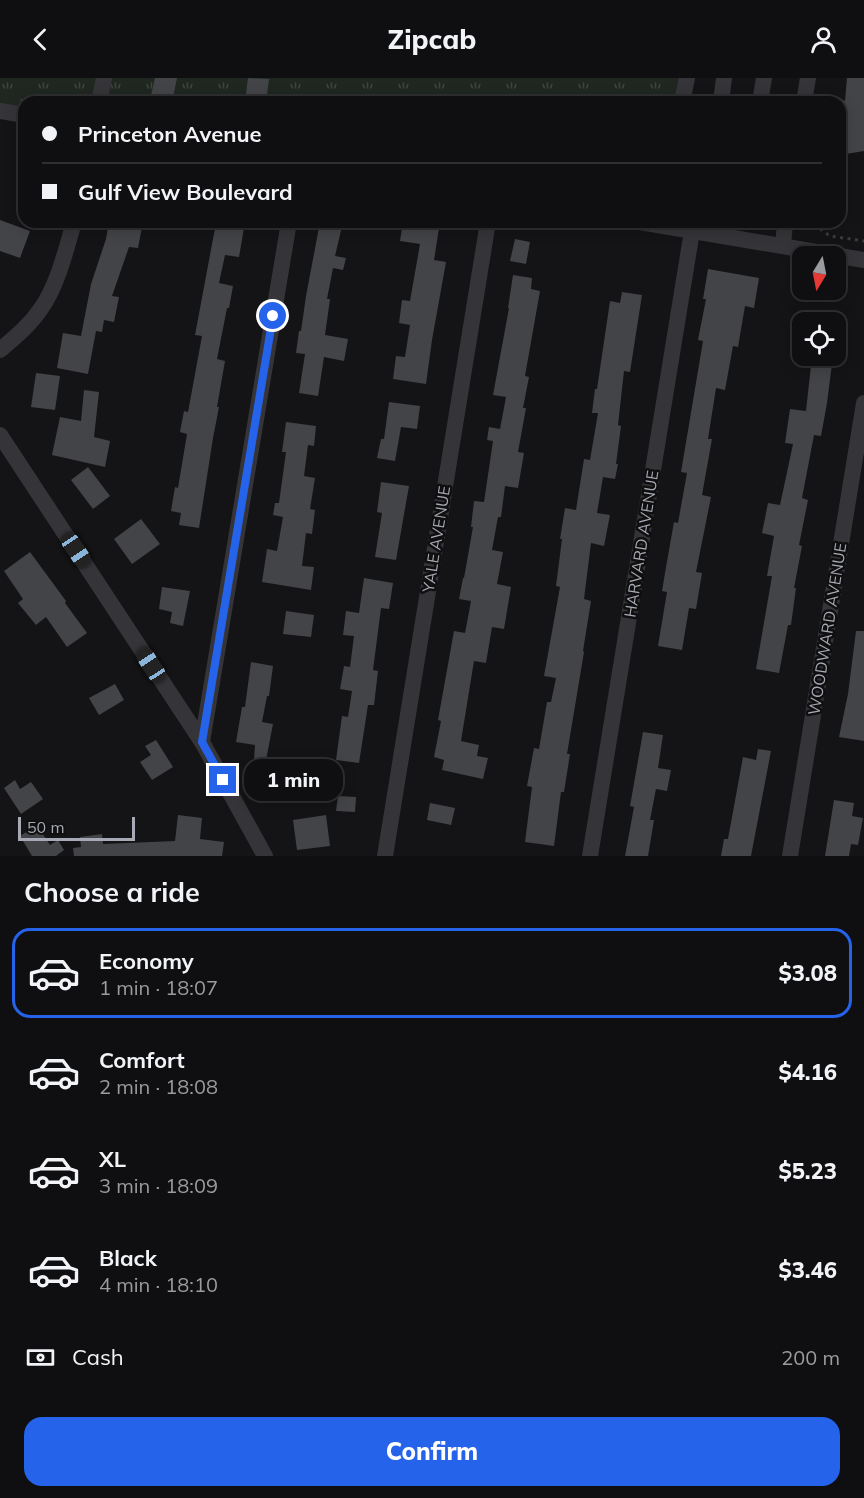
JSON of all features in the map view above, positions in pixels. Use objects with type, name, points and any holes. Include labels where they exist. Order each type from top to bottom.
[{"type":"street","points":[[100,96],[104,78]]},
{"type":"street","points":[[683,96],[687,78]]},
{"type":"street","points":[[722,96],[724,78]]},
{"type":"street","points":[[761,96],[764,78]]},
{"type":"street","points":[[805,96],[808,78]]},
{"type":"street","points":[[0,111],[18,114]]},
{"type":"street","points":[[0,350],[17,336],[41,309],[58,275],[72,228]]},
{"type":"street","points":[[202,742],[288,228]]},
{"type":"street","name":"YALE AVENUE","points":[[385,856],[487,228]]},
{"type":"street","points":[[678,228],[864,260]]},
{"type":"street","points":[[783,246],[784,228]]},
{"type":"street","name":"HARVARD AVENUE","points":[[590,856],[692,231]]},
{"type":"street","name":"WOODWARD AVENUE","points":[[790,856],[864,403]]},
{"type":"street","points":[[0,435],[202,742],[265,856]]},
{"type":"path","points":[[819,228],[830,236],[864,241]]},
{"type":"green space","points":[[0,78],[687,78],[683,96],[18,96],[18,109],[0,105]]},
{"type":"building","points":[[155,78],[177,78],[173,96],[151,96]]},
{"type":"building","points":[[248,78],[269,79],[267,96],[246,96]]},
{"type":"building","points":[[847,78],[864,78],[864,151],[846,154]]},
{"type":"building","points":[[0,220],[30,231],[20,258],[0,251]]},
{"type":"building","points":[[108,228],[142,228],[138,248],[129,247],[112,296],[119,297],[114,322],[104,320],[102,332],[96,331],[88,374],[57,368],[63,333],[81,336],[91,284]]},
{"type":"building","points":[[215,228],[244,228],[239,257],[225,255],[219,283],[233,286],[217,359],[225,361],[199,528],[179,525],[181,513],[171,511],[175,487],[178,488],[187,434],[180,432],[184,411],[188,412],[202,336],[195,335]]},
{"type":"building","points":[[319,228],[342,228],[335,256],[346,258],[343,270],[333,268],[327,299],[330,299],[325,335],[348,339],[344,361],[324,357],[318,396],[299,393],[305,354],[296,353]]},
{"type":"building","points":[[402,228],[439,228],[434,260],[446,262],[426,384],[393,379],[396,356],[405,357],[410,325],[399,323],[402,300],[410,301],[420,244],[400,241]]},
{"type":"building","points":[[515,239],[530,242],[526,264],[510,261]]},
{"type":"building","points":[[708,269],[759,278],[754,308],[745,306],[738,347],[733,346],[725,390],[716,388],[708,439],[712,439],[702,495],[711,497],[696,572],[702,573],[696,609],[689,608],[682,650],[658,646],[667,592],[662,591],[666,567],[674,522],[678,523],[687,473],[681,472],[703,341],[698,340],[706,299],[703,299]]},
{"type":"building","points":[[513,275],[532,278],[531,289],[540,291],[525,376],[529,377],[518,452],[524,453],[518,488],[505,486],[501,517],[498,517],[492,550],[503,552],[497,584],[511,587],[504,629],[492,627],[486,663],[474,661],[461,741],[479,745],[477,756],[488,758],[483,779],[442,770],[444,760],[434,757],[441,721],[438,720],[454,631],[465,633],[471,601],[459,599],[473,527],[471,527],[474,501],[484,502],[493,441],[487,440],[489,427],[500,429],[506,397],[493,395]]},
{"type":"building","points":[[622,292],[642,295],[630,372],[624,371],[615,479],[603,477],[597,513],[610,515],[604,546],[591,543],[584,599],[591,601],[567,754],[570,754],[564,792],[561,792],[554,846],[525,842],[532,787],[527,786],[534,748],[539,749],[547,702],[551,702],[556,678],[544,676],[560,587],[556,586],[565,508],[576,510],[584,459],[590,460],[598,413],[592,413],[595,389],[597,389],[610,301],[620,303]]},
{"type":"building","points":[[811,366],[832,366],[821,436],[814,435],[802,498],[808,500],[799,545],[802,546],[794,588],[796,588],[791,625],[788,625],[779,673],[756,669],[772,576],[767,576],[774,536],[762,533],[768,503],[780,505],[793,444],[785,443],[790,409],[806,411]]},
{"type":"building","points":[[36,373],[60,376],[55,410],[31,407]]},
{"type":"building","points":[[84,390],[99,392],[94,437],[110,441],[105,467],[52,455],[60,417],[81,421]]},
{"type":"building","points":[[389,402],[420,406],[417,429],[401,427],[395,461],[377,458],[381,439],[384,439]]},
{"type":"building","points":[[286,422],[316,426],[314,446],[308,445],[304,476],[315,478],[310,509],[315,510],[312,534],[306,533],[302,566],[314,567],[311,590],[262,582],[267,549],[277,551],[283,517],[273,515],[275,503],[279,503],[286,452],[282,452]]},
{"type":"building","points":[[88,467],[110,496],[93,509],[71,480]]},
{"type":"building","points":[[381,482],[409,486],[396,560],[375,557],[382,513],[377,512]]},
{"type":"building","points":[[141,519],[160,544],[132,564],[114,539]]},
{"type":"building","points":[[30,552],[87,633],[67,647],[46,617],[36,625],[18,603],[23,599],[4,571]]},
{"type":"building","points":[[364,578],[393,583],[389,609],[381,608],[373,670],[378,671],[374,705],[368,705],[359,763],[336,760],[342,716],[348,717],[352,691],[340,689],[344,666],[350,667],[354,636],[343,635],[346,611],[359,613]]},
{"type":"building","points":[[162,587],[190,591],[183,626],[170,623],[172,612],[159,609]]},
{"type":"building","points":[[286,611],[314,615],[311,637],[283,634]]},
{"type":"building","points":[[856,631],[864,631],[864,741],[839,737],[848,694]]},
{"type":"building","points":[[251,662],[273,666],[269,696],[267,696],[262,722],[273,724],[260,791],[252,790],[255,745],[236,742],[242,707],[245,707]]},
{"type":"building","points":[[115,684],[124,700],[99,715],[89,698]]},
{"type":"building","points":[[643,732],[663,735],[658,768],[671,770],[667,791],[656,789],[650,820],[654,820],[648,856],[625,856],[634,807],[630,806]]},
{"type":"building","points":[[156,740],[173,767],[152,780],[140,762],[151,755],[145,746]]},
{"type":"building","points":[[758,749],[771,751],[751,856],[721,856],[724,839],[728,839],[743,757],[756,760]]},
{"type":"building","points":[[278,759],[301,762],[300,783],[276,781]]},
{"type":"building","points":[[15,780],[20,789],[31,782],[43,799],[21,814],[4,788]]},
{"type":"building","points":[[338,796],[356,797],[355,812],[336,811]]},
{"type":"building","points":[[834,800],[854,803],[852,816],[863,818],[858,845],[851,844],[849,856],[825,856]]},
{"type":"building","points":[[430,803],[455,808],[451,825],[427,820]]},
{"type":"building","points":[[178,815],[202,818],[200,839],[224,842],[222,856],[74,856],[73,848],[81,847],[80,837],[102,834],[103,844],[175,841]]},
{"type":"building","points":[[326,815],[330,846],[297,850],[293,820]]},
{"type":"building","points":[[37,825],[50,845],[58,840],[64,850],[56,856],[32,856],[20,836]]},
{"type":"route","points":[[223,780],[202,742],[273,316]]}]
